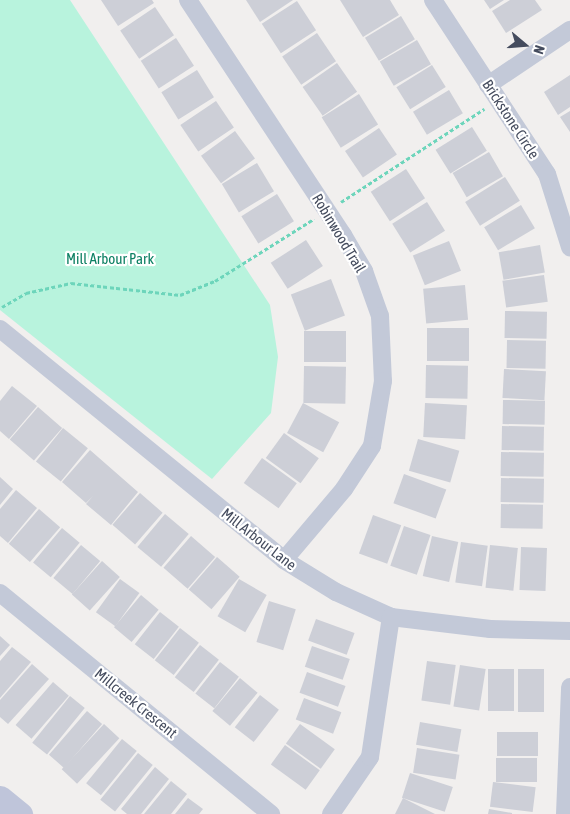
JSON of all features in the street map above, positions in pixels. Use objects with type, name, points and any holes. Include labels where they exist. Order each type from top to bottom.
[{"type":"street","name":"Robinwood Trail","points":[[188,0],[327,211],[364,271],[380,316],[383,381],[372,446],[344,489],[284,560]]},
{"type":"street","name":"Brickstone Circle","points":[[433,0],[547,174],[570,247]]},
{"type":"street","points":[[488,85],[570,30]]},
{"type":"street","name":"Mill Arbour Lane","points":[[3,338],[284,560],[336,592],[391,617],[490,629],[570,631]]},
{"type":"street","name":"Millcreek Crescent","points":[[0,593],[271,814]]},
{"type":"street","points":[[331,814],[370,757],[391,617]]},
{"type":"street","points":[[566,814],[570,687]]},
{"type":"path","points":[[2,307],[26,293],[71,283],[180,295],[215,281],[498,100]]},
{"type":"green space","name":"Mill Arbour Park","points":[[0,0],[70,0],[270,305],[278,357],[271,413],[212,479],[0,310]]},
{"type":"building","points":[[101,0],[152,0],[154,3],[118,26]]},
{"type":"building","points":[[246,0],[293,0],[260,22]]},
{"type":"building","points":[[340,0],[390,0],[399,15],[363,37]]},
{"type":"building","points":[[484,0],[504,0],[490,9]]},
{"type":"building","points":[[510,0],[535,0],[542,10],[506,33],[492,11]]},
{"type":"building","points":[[297,1],[316,30],[281,53],[262,24]]},
{"type":"building","points":[[155,7],[174,35],[139,59],[120,30]]},
{"type":"building","points":[[401,16],[415,39],[379,61],[365,38]]},
{"type":"building","points":[[317,33],[336,61],[301,85],[282,56]]},
{"type":"building","points":[[176,38],[194,66],[159,89],[141,61]]},
{"type":"building","points":[[417,40],[431,64],[394,86],[380,62]]},
{"type":"building","points":[[337,63],[357,92],[323,116],[303,87]]},
{"type":"building","points":[[432,65],[446,87],[410,109],[396,87]]},
{"type":"building","points":[[197,70],[214,97],[178,119],[161,92]]},
{"type":"building","points":[[570,75],[570,107],[558,115],[544,92]]},
{"type":"building","points":[[449,90],[463,113],[427,135],[413,112]]},
{"type":"building","points":[[359,94],[378,125],[341,148],[322,117]]},
{"type":"building","points":[[216,101],[234,128],[198,152],[180,125]]},
{"type":"building","points":[[570,111],[570,132],[560,117]]},
{"type":"building","points":[[472,127],[487,151],[450,174],[436,150]]},
{"type":"building","points":[[379,128],[397,155],[363,177],[345,151]]},
{"type":"building","points":[[235,131],[255,159],[221,183],[201,156]]},
{"type":"building","points":[[489,152],[503,176],[467,197],[453,173]]},
{"type":"building","points":[[257,163],[274,191],[239,212],[222,184]]},
{"type":"building","points":[[406,169],[425,198],[390,221],[371,192]]},
{"type":"building","points":[[505,177],[520,201],[480,226],[465,202]]},
{"type":"building","points":[[277,194],[294,221],[258,243],[241,216]]},
{"type":"building","points":[[427,202],[445,231],[410,253],[392,224]]},
{"type":"building","points":[[521,205],[535,228],[498,250],[484,227]]},
{"type":"building","points":[[306,240],[323,266],[288,289],[271,263]]},
{"type":"building","points":[[449,241],[461,271],[425,285],[413,256]]},
{"type":"building","points":[[540,245],[545,273],[504,280],[499,252]]},
{"type":"building","points":[[544,275],[548,302],[506,308],[502,281]]},
{"type":"building","points":[[331,279],[345,315],[305,331],[291,294]]},
{"type":"building","points":[[465,285],[468,320],[426,324],[423,289]]},
{"type":"building","points":[[505,311],[547,312],[547,339],[505,338]]},
{"type":"building","points":[[427,328],[469,328],[469,361],[427,361]]},
{"type":"building","points":[[304,331],[346,331],[346,362],[304,362]]},
{"type":"building","points":[[507,340],[546,341],[546,369],[507,368]]},
{"type":"building","points":[[426,365],[468,366],[467,399],[425,398]]},
{"type":"building","points":[[304,366],[346,367],[345,404],[303,403]]},
{"type":"building","points":[[504,369],[546,371],[544,400],[502,398]]},
{"type":"building","points":[[12,386],[37,406],[9,439],[0,431],[0,401]]},
{"type":"building","points":[[503,400],[545,401],[545,425],[503,424]]},
{"type":"building","points":[[303,403],[339,422],[323,452],[287,433]]},
{"type":"building","points":[[425,403],[467,405],[465,439],[423,437]]},
{"type":"building","points":[[38,407],[62,428],[34,460],[10,439]]},
{"type":"building","points":[[502,426],[544,427],[544,451],[502,450]]},
{"type":"building","points":[[63,428],[88,448],[61,482],[36,461]]},
{"type":"building","points":[[284,433],[319,458],[301,483],[266,458]]},
{"type":"building","points":[[418,439],[459,451],[450,483],[409,471]]},
{"type":"building","points":[[90,450],[138,492],[111,525],[86,504],[93,496],[86,503],[62,482]]},
{"type":"building","points":[[501,452],[544,453],[544,477],[501,476]]},
{"type":"building","points":[[262,458],[297,483],[279,508],[244,483]]},
{"type":"building","points":[[404,474],[446,489],[436,519],[393,503]]},
{"type":"building","points":[[0,477],[13,489],[0,505]]},
{"type":"building","points":[[501,478],[544,479],[544,503],[501,502]]},
{"type":"building","points":[[16,490],[37,508],[8,543],[0,536],[0,509]]},
{"type":"building","points":[[140,493],[163,513],[135,544],[112,525]]},
{"type":"building","points":[[501,504],[543,505],[543,529],[501,528]]},
{"type":"building","points":[[39,509],[60,527],[30,562],[9,544]]},
{"type":"building","points":[[165,514],[189,534],[161,567],[137,547]]},
{"type":"building","points":[[373,515],[401,525],[387,564],[359,554]]},
{"type":"building","points":[[404,526],[430,535],[417,575],[390,566]]},
{"type":"building","points":[[62,528],[80,543],[51,577],[33,562]]},
{"type":"building","points":[[191,536],[215,557],[188,589],[163,568]]},
{"type":"building","points":[[432,536],[458,542],[449,582],[423,576]]},
{"type":"building","points":[[461,542],[488,546],[482,586],[455,583]]},
{"type":"building","points":[[81,545],[100,561],[73,594],[53,578]]},
{"type":"building","points":[[490,545],[518,548],[513,591],[486,588]]},
{"type":"building","points":[[521,547],[547,548],[545,591],[519,590]]},
{"type":"building","points":[[217,557],[240,577],[211,609],[189,589]]},
{"type":"building","points":[[102,561],[120,577],[90,611],[72,594]]},
{"type":"building","points":[[120,579],[139,593],[115,626],[96,612]]},
{"type":"building","points":[[239,579],[267,595],[245,632],[218,616]]},
{"type":"building","points":[[141,595],[159,610],[132,642],[114,627]]},
{"type":"building","points":[[269,601],[296,609],[283,650],[256,642]]},
{"type":"building","points":[[160,612],[179,627],[154,659],[135,644]]},
{"type":"building","points":[[316,619],[355,633],[347,655],[308,641]]},
{"type":"building","points":[[180,628],[199,643],[174,675],[155,660]]},
{"type":"building","points":[[0,636],[10,645],[0,656]]},
{"type":"building","points":[[200,645],[219,660],[194,692],[175,677]]},
{"type":"building","points":[[312,646],[350,659],[343,680],[305,667]]},
{"type":"building","points":[[12,647],[31,662],[0,698],[0,661]]},
{"type":"building","points":[[427,661],[456,665],[450,705],[421,701]]},
{"type":"building","points":[[220,662],[239,677],[214,708],[195,694]]},
{"type":"building","points":[[32,664],[49,679],[8,724],[0,717],[0,700]]},
{"type":"building","points":[[460,665],[486,669],[479,711],[453,706]]},
{"type":"building","points":[[488,669],[514,669],[514,711],[488,711]]},
{"type":"building","points":[[518,669],[544,669],[544,712],[518,712]]},
{"type":"building","points":[[307,672],[346,686],[338,707],[299,693]]},
{"type":"building","points":[[240,678],[258,693],[230,726],[212,711]]},
{"type":"building","points":[[53,682],[69,696],[31,739],[16,725]]},
{"type":"building","points":[[260,695],[279,710],[254,742],[235,727]]},
{"type":"building","points":[[70,696],[85,708],[47,755],[32,743]]},
{"type":"building","points":[[304,698],[341,712],[333,734],[296,719]]},
{"type":"building","points":[[87,711],[102,724],[64,768],[49,755]]},
{"type":"building","points":[[420,722],[461,729],[457,752],[416,745]]},
{"type":"building","points":[[104,724],[119,738],[77,784],[62,769]]},
{"type":"building","points":[[300,724],[335,749],[321,769],[286,743]]},
{"type":"building","points":[[497,732],[538,732],[538,756],[497,756]]},
{"type":"building","points":[[122,739],[137,751],[101,795],[86,783]]},
{"type":"building","points":[[285,745],[320,770],[306,790],[271,764]]},
{"type":"building","points":[[417,748],[459,755],[456,779],[413,773]]},
{"type":"building","points":[[138,753],[153,765],[115,812],[100,800]]},
{"type":"building","points":[[496,758],[537,758],[537,782],[496,782]]},
{"type":"building","points":[[155,767],[169,779],[141,814],[127,814],[121,809]]},
{"type":"building","points":[[410,773],[453,787],[445,812],[402,798]]},
{"type":"building","points":[[171,781],[187,794],[171,814],[144,814]]},
{"type":"building","points":[[493,782],[536,787],[533,812],[490,807]]},
{"type":"building","points":[[188,798],[203,809],[199,814],[175,814]]},
{"type":"building","points":[[403,798],[435,814],[395,814]]},
{"type":"building","points":[[489,809],[512,813],[512,814],[488,814]]}]
